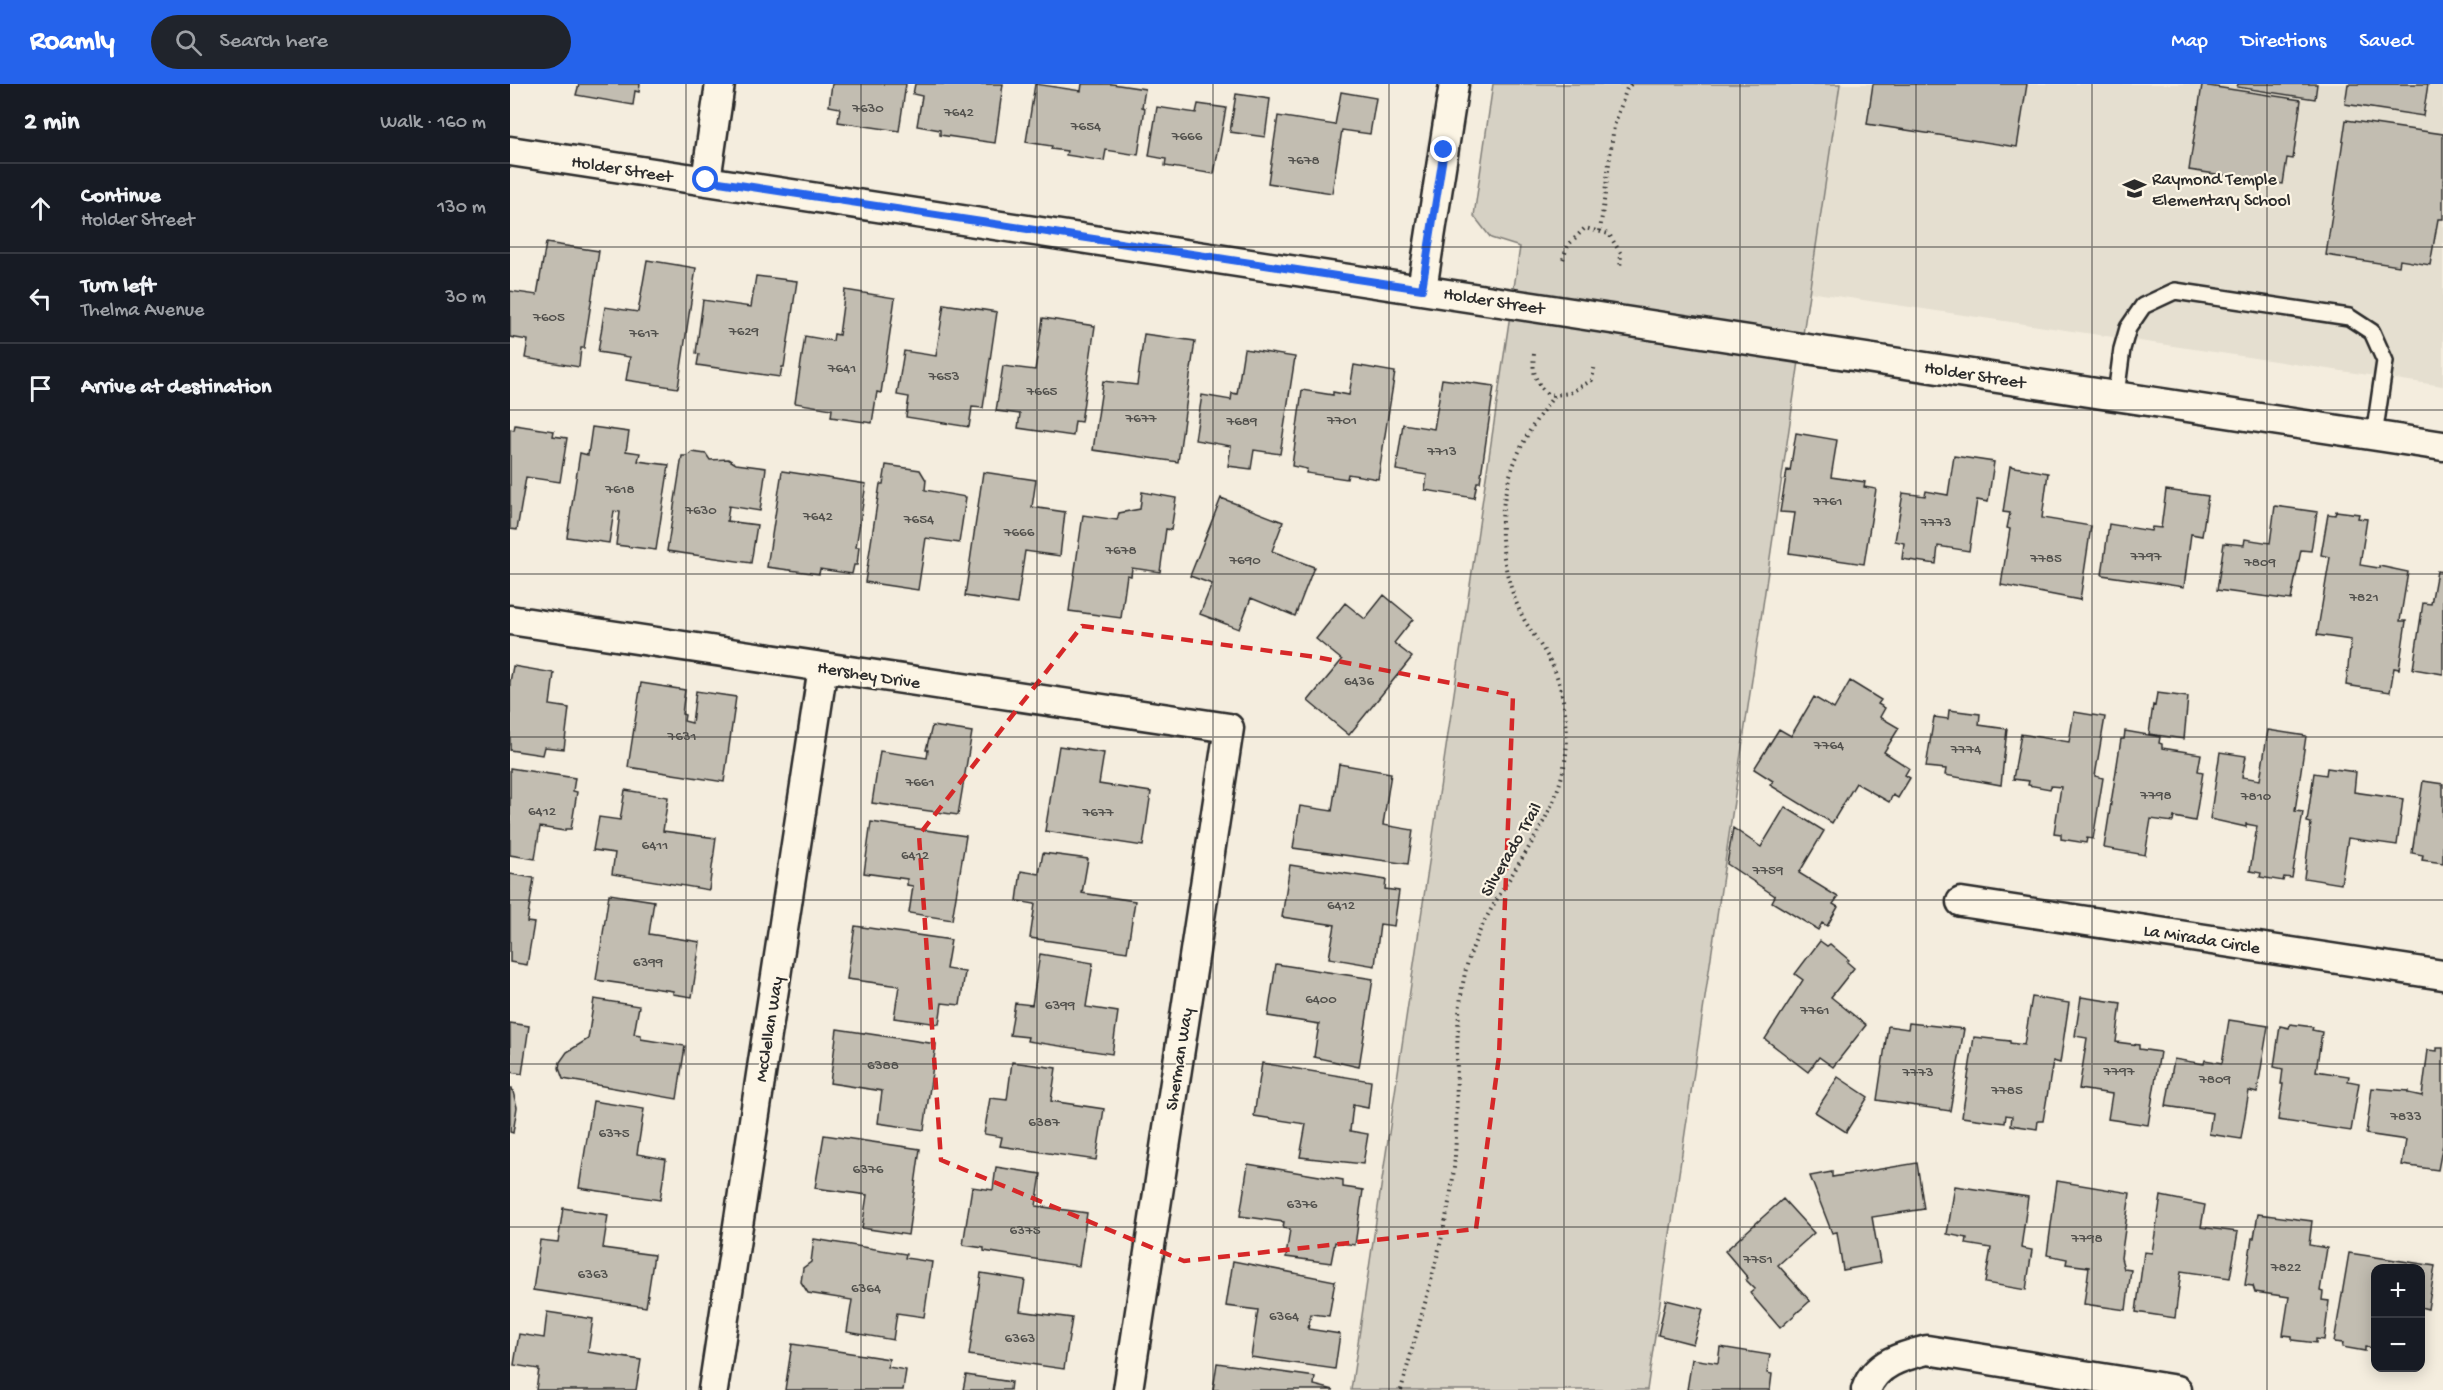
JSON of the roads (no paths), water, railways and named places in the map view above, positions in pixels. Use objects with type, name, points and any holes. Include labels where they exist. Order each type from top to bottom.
[{"type":"street","points":[[706,180],[720,84]]},
{"type":"street","points":[[1422,289],[1454,84]]},
{"type":"street","name":"Holder Street","points":[[510,151],[2443,446]]},
{"type":"street","name":"Hershey Drive","points":[[510,620],[1229,728]]},
{"type":"street","name":"McClellan Way","points":[[713,1390],[823,667]]},
{"type":"street","name":"Sherman Way","points":[[1128,1390],[1229,728]]},
{"type":"street","name":"La Mirada Circle","points":[[1961,902],[2443,975]]},
{"type":"street","points":[[1866,1390],[1868,1382],[1883,1366],[1904,1355],[1927,1350],[2177,1390]]},
{"type":"lane","points":[[2116,395],[2122,349],[2128,328],[2143,306],[2175,291],[2349,317],[2372,332],[2385,361],[2374,435]]},
{"type":"place","name":"Raymond Temple Elementary School","points":[[2134,188]]}]
